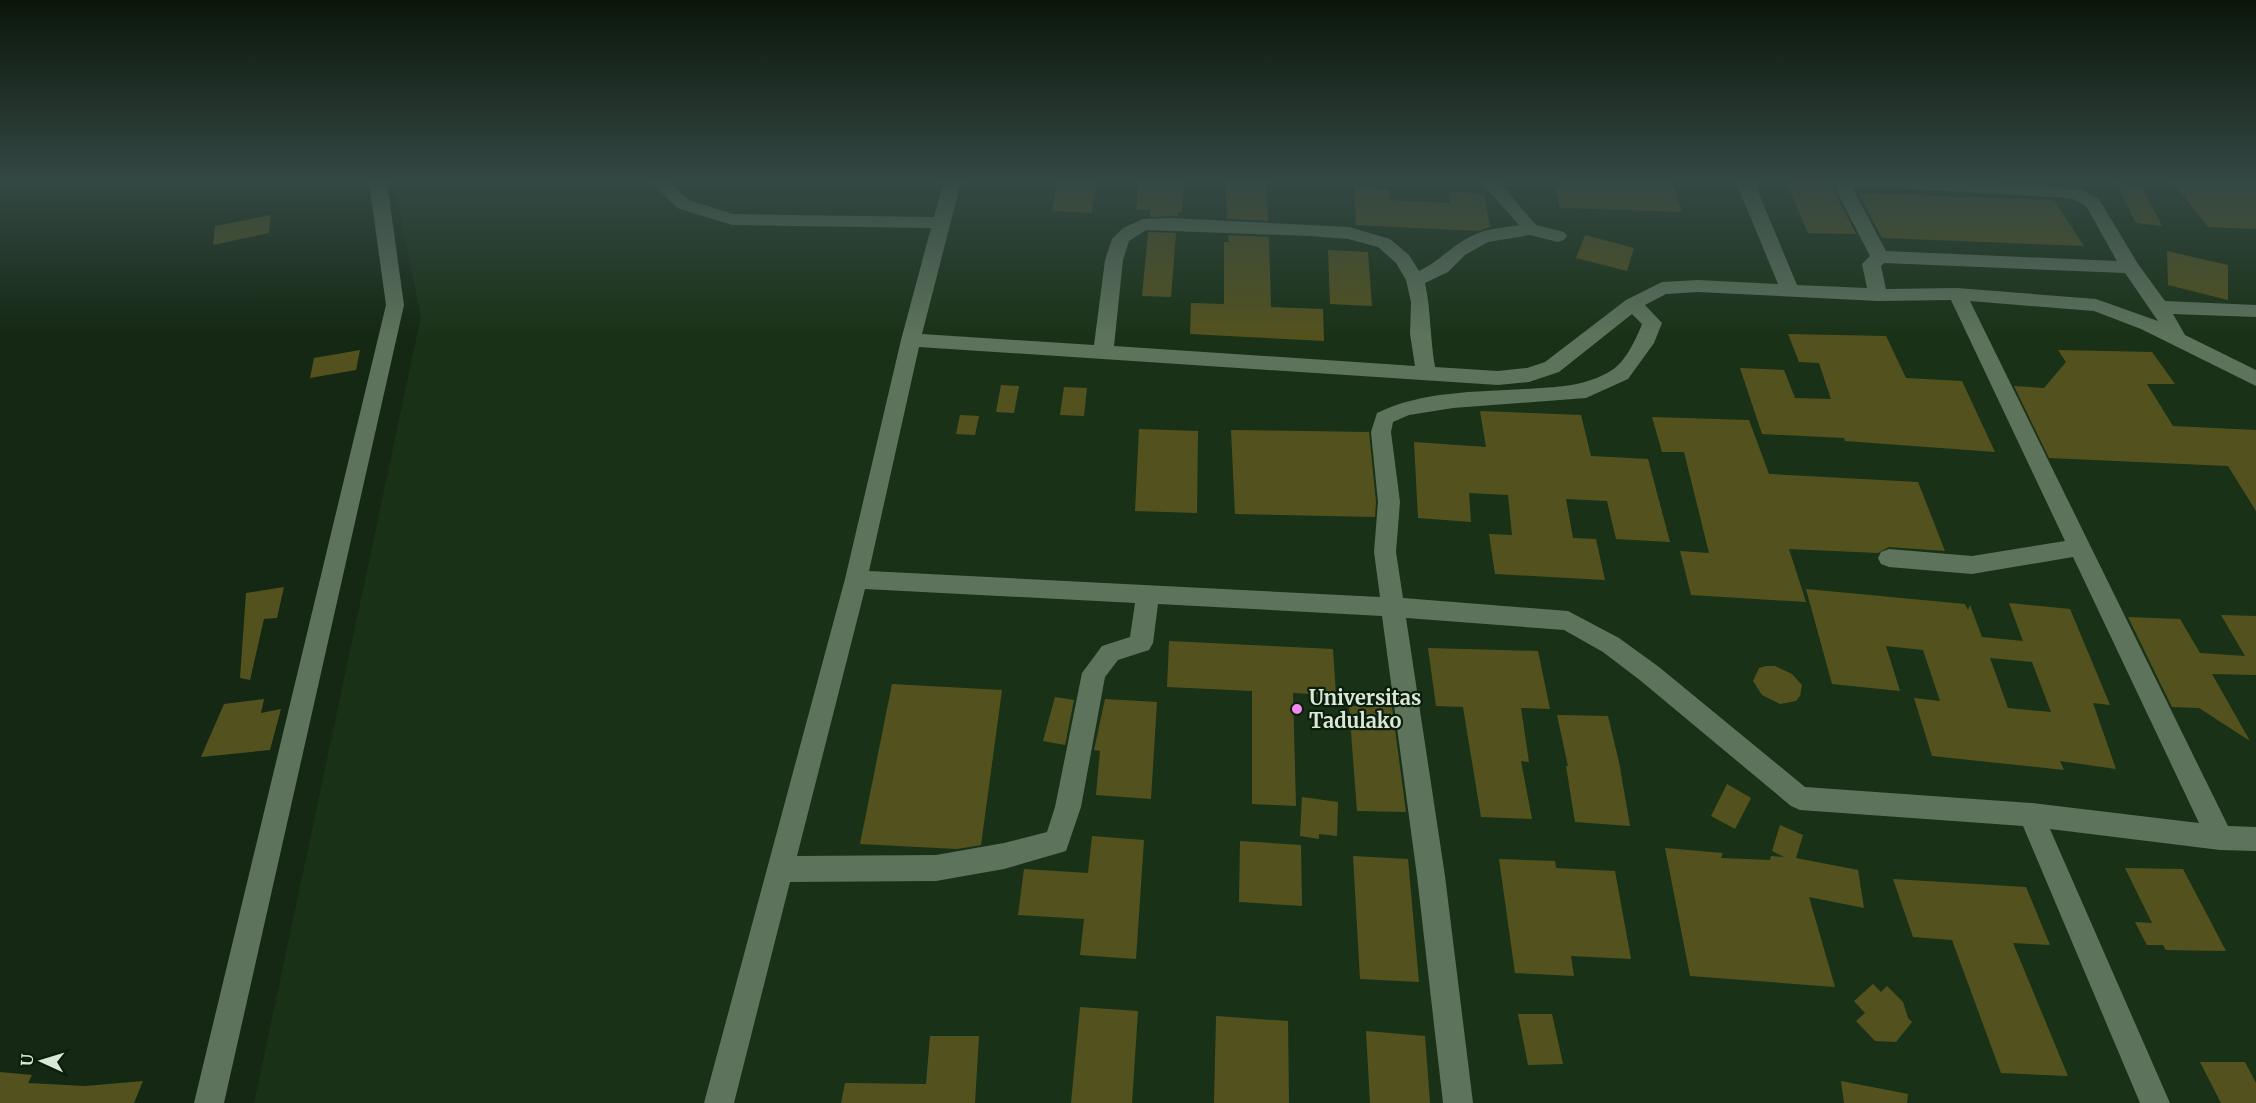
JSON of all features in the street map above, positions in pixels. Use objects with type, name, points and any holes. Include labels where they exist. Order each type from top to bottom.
[{"type":"lane","points":[[209,1103],[395,305],[385,233]]},
{"type":"lane","points":[[719,1103],[856,579],[911,340],[938,233]]},
{"type":"lane","points":[[1102,353],[1114,260],[1121,239],[1130,233]]},
{"type":"lane","points":[[1351,233],[1384,243],[1403,260],[1415,279],[1420,302],[1420,334],[1426,373]]},
{"type":"lane","points":[[1415,279],[1441,268],[1459,250],[1483,237],[1504,233]]},
{"type":"lane","points":[[1548,233],[1558,236]]},
{"type":"lane","points":[[1767,233],[1791,291]]},
{"type":"lane","points":[[1868,233],[1880,256]]},
{"type":"lane","points":[[2111,233],[2177,337]]},
{"type":"lane","points":[[1878,296],[1871,264],[1880,256],[2130,267]]},
{"type":"lane","points":[[911,340],[1498,378],[1529,375],[1552,367],[1633,304],[1662,288],[1698,285],[1878,296],[1957,294],[2096,305],[2177,337],[2256,379]]},
{"type":"lane","points":[[1957,294],[2220,838]]},
{"type":"lane","points":[[1458,1103],[1431,876],[1385,552],[1389,502],[1381,432],[1384,418],[1405,408],[1453,400],[1579,393],[1622,374],[1644,343],[1652,323],[1633,304]]},
{"type":"lane","points":[[2159,307],[2256,311]]},
{"type":"lane","points":[[1889,558],[1972,566],[2079,547]]},
{"type":"lane","points":[[856,579],[1393,607],[1568,621],[1611,645],[1650,674],[1800,798],[2031,815],[2220,838],[2256,839]]},
{"type":"lane","points":[[780,869],[936,868],[1005,856],[1057,842],[1068,807],[1094,673],[1110,653],[1141,643],[1148,594]]},
{"type":"lane","points":[[2031,815],[2155,1103]]},
{"type":"shaded area","name":"Universitas Tadulako","points":[[404,233],[2256,233],[2256,1103],[254,1103],[421,316]]},
{"type":"building","points":[[214,233],[267,233],[213,245]]},
{"type":"building","points":[[1148,233],[1176,233],[1171,297],[1142,296]]},
{"type":"building","points":[[1880,233],[2076,233],[2084,246],[1882,238]]},
{"type":"building","points":[[1228,235],[1269,237],[1271,307],[1323,309],[1324,341],[1190,334],[1191,303],[1224,304],[1224,242],[1229,242]]},
{"type":"building","points":[[1585,235],[1634,248],[1627,271],[1576,258]]},
{"type":"building","points":[[1328,250],[1368,252],[1372,306],[1330,304]]},
{"type":"building","points":[[2167,251],[2228,265],[2228,300],[2168,285]]},
{"type":"building","points":[[1788,334],[1886,336],[1906,378],[1962,381],[1995,452],[1845,441],[1844,438],[1762,434],[1740,368],[1784,370],[1795,398],[1831,399],[1819,363],[1799,362]]},
{"type":"building","points":[[360,350],[356,370],[310,378],[314,358]]},
{"type":"building","points":[[2058,350],[2152,352],[2175,384],[2147,384],[2173,426],[2256,430],[2256,511],[2228,466],[2049,458],[2014,386],[2044,388],[2066,362]]},
{"type":"building","points":[[1001,385],[1019,386],[1014,413],[996,412]]},
{"type":"building","points":[[1064,387],[1087,388],[1084,416],[1060,415]]},
{"type":"building","points":[[1480,411],[1581,415],[1591,456],[1648,459],[1670,542],[1616,539],[1607,501],[1566,499],[1573,538],[1596,539],[1605,580],[1495,574],[1489,534],[1512,535],[1508,495],[1469,493],[1471,522],[1418,518],[1414,442],[1486,447]]},
{"type":"building","points":[[960,415],[979,416],[975,435],[956,434]]},
{"type":"building","points":[[1652,417],[1749,420],[1769,474],[1918,482],[1945,551],[1889,547],[1878,553],[1789,549],[1806,602],[1691,595],[1680,551],[1709,553],[1684,452],[1662,452]]},
{"type":"building","points":[[1139,429],[1198,431],[1197,513],[1135,511]]},
{"type":"building","points":[[1231,430],[1369,432],[1376,502],[1375,517],[1235,514]]},
{"type":"building","points":[[284,587],[277,618],[264,619],[250,680],[240,678],[246,593]]},
{"type":"building","points":[[1806,589],[1965,604],[1968,610],[1970,605],[1982,637],[2023,641],[2009,603],[2070,609],[2110,705],[2093,703],[2116,769],[2060,761],[2064,770],[1932,756],[1914,698],[1940,701],[1923,650],[1886,646],[1900,691],[1832,684]],"holes":[[[1990,658],[2032,662],[2051,712],[2008,708]]]},
{"type":"building","points":[[2221,615],[2256,616],[2256,675],[2212,674],[2250,741],[2199,708],[2172,707],[2128,617],[2180,619],[2200,653],[2245,656]]},
{"type":"building","points":[[1169,641],[1333,649],[1336,695],[1293,693],[1296,806],[1252,804],[1252,691],[1167,687]]},
{"type":"building","points":[[1428,648],[1538,651],[1550,709],[1521,708],[1529,762],[1521,761],[1532,819],[1481,817],[1463,707],[1436,706]]},
{"type":"building","points":[[1775,666],[1792,674],[1802,685],[1800,696],[1796,701],[1780,704],[1762,695],[1753,681],[1759,668]]},
{"type":"building","points":[[892,684],[1002,690],[981,845],[957,849],[860,844]]},
{"type":"building","points":[[1055,697],[1074,700],[1065,745],[1043,741]]},
{"type":"building","points":[[264,699],[261,713],[281,709],[270,750],[201,757],[224,704]]},
{"type":"building","points":[[1105,699],[1157,702],[1151,799],[1096,795],[1100,751],[1094,750]]},
{"type":"building","points":[[1349,706],[1392,707],[1406,812],[1357,811]]},
{"type":"building","points":[[1557,715],[1608,716],[1630,826],[1575,822],[1566,766],[1568,766]]},
{"type":"building","points":[[1727,784],[1751,798],[1735,829],[1711,816]]},
{"type":"building","points":[[1302,797],[1338,802],[1337,836],[1319,834],[1319,839],[1300,836]]},
{"type":"building","points":[[1780,825],[1803,835],[1796,858],[1858,870],[1864,908],[1809,897],[1835,987],[1690,976],[1665,848],[1723,853],[1721,858],[1770,860],[1771,856],[1784,857],[1772,851]]},
{"type":"building","points":[[1092,836],[1144,840],[1136,959],[1080,955],[1084,919],[1018,915],[1024,869],[1088,873]]},
{"type":"building","points":[[1240,841],[1301,845],[1302,906],[1239,902]]},
{"type":"building","points":[[1353,856],[1408,859],[1419,982],[1360,979]]},
{"type":"building","points":[[1499,859],[1555,861],[1556,868],[1615,871],[1631,959],[1571,956],[1574,976],[1515,973]]},
{"type":"building","points":[[2125,868],[2183,869],[2226,951],[2166,950],[2163,945],[2147,945],[2135,922],[2152,923]]},
{"type":"building","points":[[1893,879],[2026,887],[2050,945],[2013,943],[2068,1076],[2001,1073],[1952,940],[1913,937]]},
{"type":"building","points":[[1873,984],[1881,992],[1887,986],[1903,1002],[1908,1018],[1912,1022],[1896,1042],[1875,1041],[1856,1021],[1865,1013],[1854,1001]]},
{"type":"building","points":[[1080,1007],[1138,1011],[1132,1103],[1071,1103]]},
{"type":"building","points":[[1518,1014],[1552,1014],[1563,1064],[1528,1065]]},
{"type":"building","points":[[1216,1016],[1288,1021],[1289,1103],[1214,1103]]},
{"type":"building","points":[[1366,1031],[1425,1036],[1430,1103],[1370,1103]]},
{"type":"building","points":[[930,1036],[979,1036],[975,1103],[841,1103],[845,1083],[926,1084]]},
{"type":"building","points":[[2200,1062],[2245,1062],[2256,1083],[2256,1103],[2221,1103]]},
{"type":"building","points":[[0,1072],[32,1075],[28,1083],[85,1086],[143,1081],[134,1103],[0,1103]]},
{"type":"building","points":[[1841,1081],[1908,1094],[1907,1103],[1844,1103]]},
{"type":"place","name":"Universitas Tadulako","points":[[1297,709]]}]
